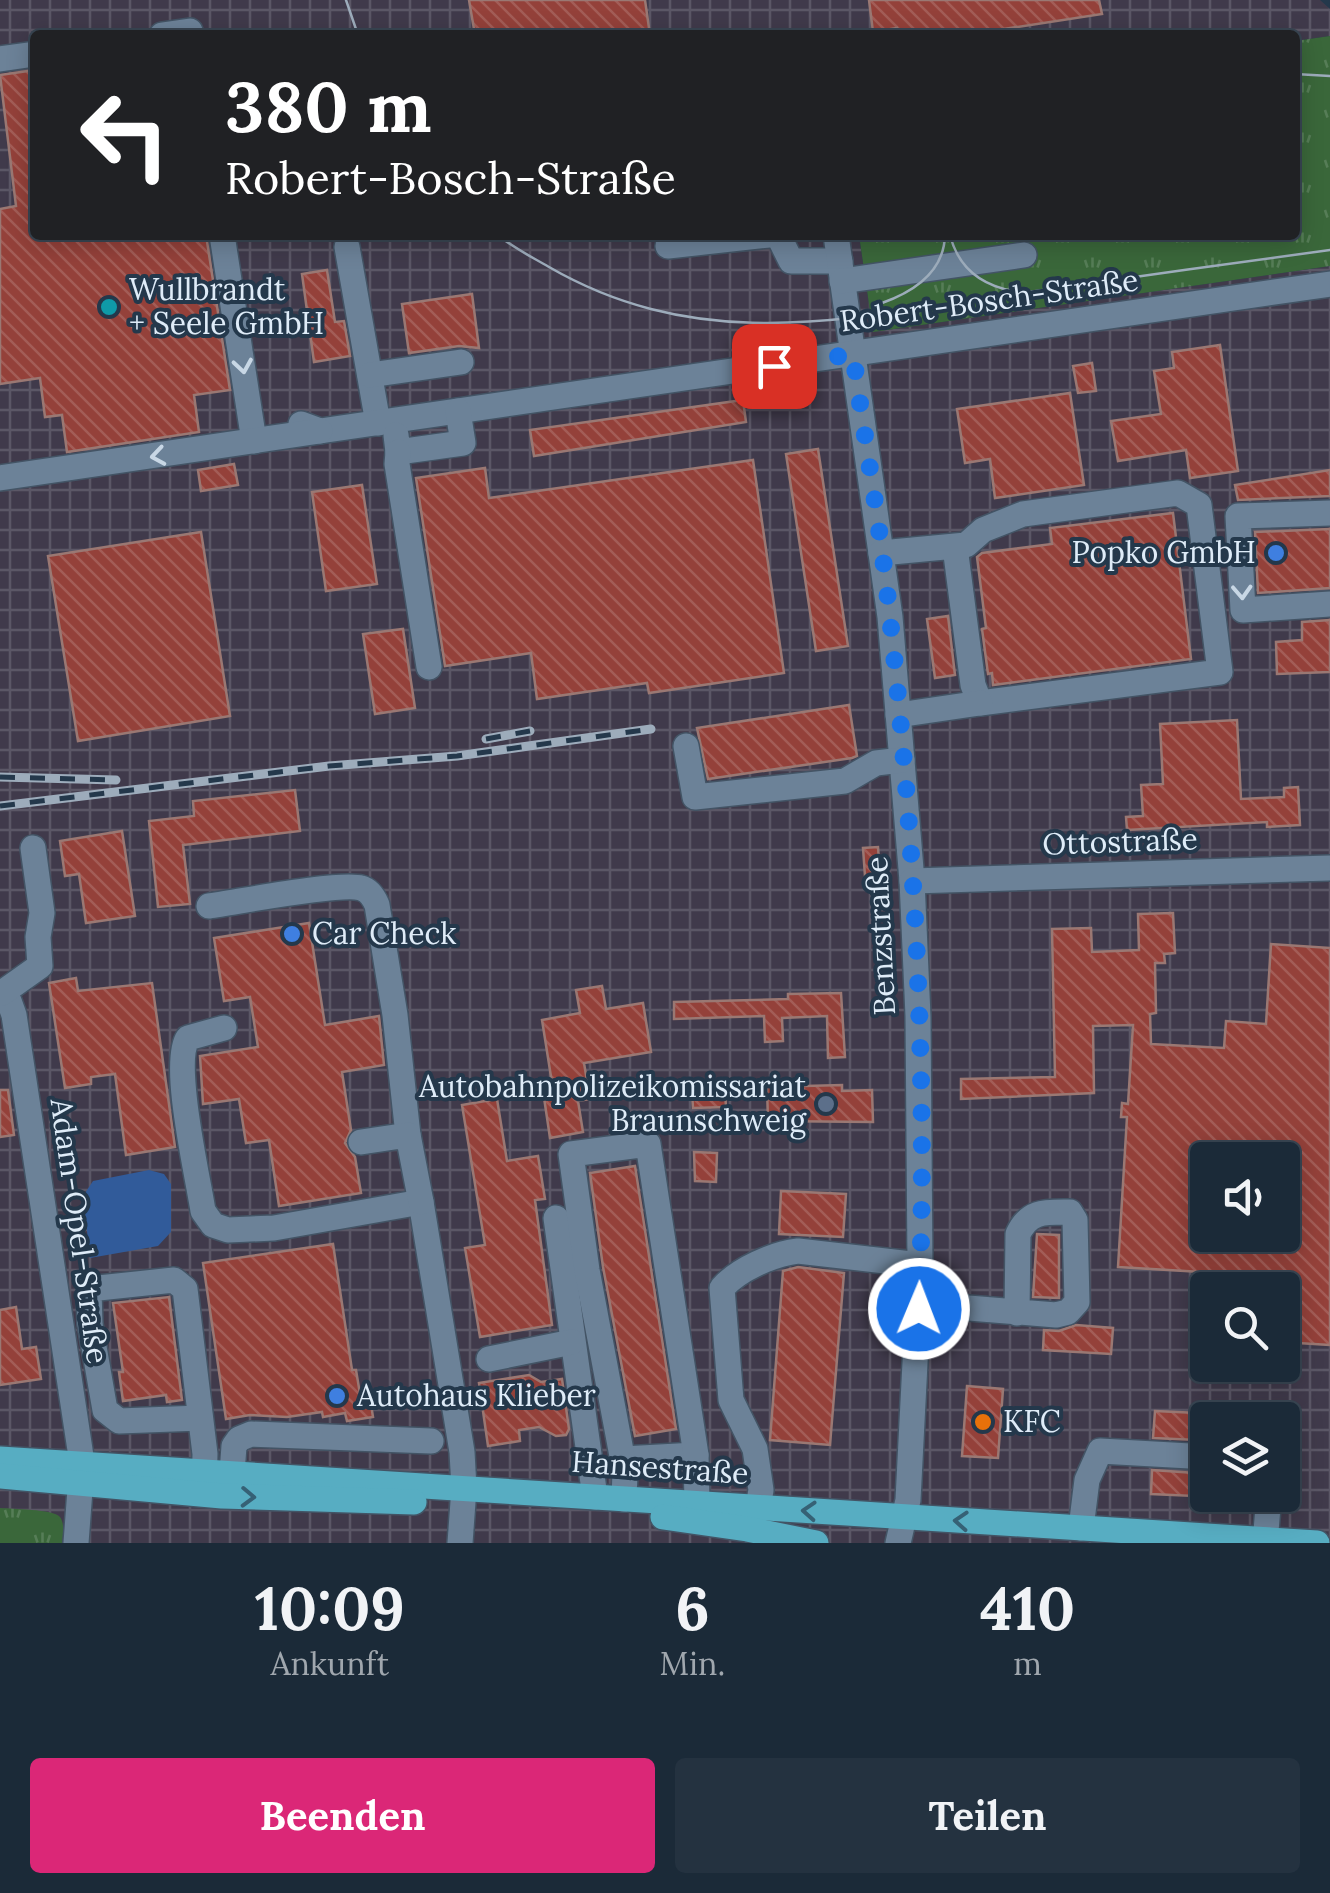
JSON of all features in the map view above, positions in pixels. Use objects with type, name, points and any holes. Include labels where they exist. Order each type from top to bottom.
[{"type":"main road","name":"Hansestraße","points":[[0,1458],[81,1474]]},
{"type":"main road","name":"Hansestraße","points":[[204,1483],[232,1473],[677,1518],[816,1543]]},
{"type":"main road","name":"Hansestraße","points":[[0,1476],[81,1474],[463,1496],[624,1498],[1317,1543]]},
{"type":"street","points":[[0,59],[30,55]]},
{"type":"street","points":[[223,240],[254,441]]},
{"type":"street","points":[[668,246],[723,240]]},
{"type":"street","points":[[780,240],[790,261],[841,271],[1024,255]]},
{"type":"street","name":"Benzstraße","points":[[837,240],[881,553],[912,881],[918,1016],[920,1304],[906,1517],[898,1543]]},
{"type":"street","points":[[348,247],[370,375],[398,452],[429,668]]},
{"type":"street","name":"Robert-Bosch-Straße","points":[[0,478],[254,441],[311,428],[386,422],[1330,284]]},
{"type":"street","points":[[370,375],[461,362]]},
{"type":"street","points":[[398,452],[463,444],[458,411]]},
{"type":"street","points":[[881,553],[966,546],[983,530],[1023,514],[1178,493],[1199,505],[1220,672],[898,714]]},
{"type":"street","points":[[1330,513],[1238,516],[1243,610],[1330,604]]},
{"type":"street","points":[[955,548],[973,685],[980,703]]},
{"type":"street","points":[[686,746],[695,797],[844,781],[876,763],[902,760]]},
{"type":"street","points":[[1,992],[40,966],[38,937],[42,913],[33,848]]},
{"type":"street","name":"Ottostraße","points":[[912,881],[1330,868]]},
{"type":"street","points":[[209,906],[338,888],[362,888],[372,894],[378,905],[408,1135],[462,1452],[460,1543]]},
{"type":"street","name":"Adam-Opel-Straße","points":[[1,992],[14,1015],[81,1474],[76,1543]]},
{"type":"street","points":[[224,1028],[188,1038],[182,1046],[181,1073],[203,1210],[212,1225],[228,1230],[274,1228],[421,1202]]},
{"type":"street","points":[[361,1142],[408,1135]]},
{"type":"street","points":[[624,1498],[622,1459],[587,1270],[571,1154],[648,1144],[696,1455],[697,1504]]},
{"type":"street","points":[[556,1218],[596,1497]]},
{"type":"street","points":[[758,1508],[761,1490],[755,1449],[732,1400],[722,1288],[730,1279],[782,1253],[798,1251],[920,1265]]},
{"type":"street","points":[[56,1292],[174,1280],[185,1289],[204,1483]]},
{"type":"street","points":[[89,1290],[90,1324],[109,1415],[119,1421],[200,1418]]},
{"type":"street","points":[[920,1304],[1017,1313]]},
{"type":"street","points":[[490,1359],[572,1342]]},
{"type":"street","points":[[232,1473],[234,1446],[238,1438],[251,1434],[430,1441]]},
{"type":"street","points":[[1081,1528],[1087,1480],[1100,1451],[1190,1456]]},
{"type":"street","points":[[622,1459],[696,1455]]},
{"type":"street","points":[[1265,1541],[1268,1512]]},
{"type":"shaded area","points":[[0,0],[1320,0],[1330,9],[1330,36],[1300,40],[1300,30],[30,30],[30,240],[860,240],[873,332],[1330,266],[1330,1543],[0,1543]]},
{"type":"green space","points":[[1330,36],[1330,266],[873,332],[860,240],[1300,240],[1300,40]]},
{"type":"green space","points":[[0,1508],[56,1514],[63,1523],[62,1543],[0,1543]]},
{"type":"water","points":[[149,1170],[164,1174],[171,1184],[171,1232],[158,1246],[90,1258],[83,1196],[93,1181]]},
{"type":"building","points":[[469,0],[645,0],[649,30],[474,30]]},
{"type":"building","points":[[869,0],[1099,0],[1102,14],[998,30],[873,30]]},
{"type":"building","name":"Wullbrandt + Seele GmbH","points":[[30,71],[30,240],[207,240],[230,390],[194,395],[199,432],[67,452],[62,415],[45,417],[40,378],[0,384],[0,209],[16,206],[0,75]]},
{"type":"building","points":[[327,270],[335,322],[344,321],[350,356],[314,362],[302,274]]},
{"type":"building","points":[[472,294],[479,348],[459,346],[409,353],[402,304]]},
{"type":"building","points":[[1220,345],[1238,471],[1190,478],[1186,450],[1118,461],[1111,421],[1161,414],[1154,371],[1174,368],[1172,352]]},
{"type":"building","points":[[1092,363],[1096,391],[1078,393],[1073,366]]},
{"type":"building","points":[[1070,393],[1084,485],[995,498],[990,459],[965,463],[957,409]]},
{"type":"building","points":[[743,400],[746,422],[534,456],[530,430]]},
{"type":"building","points":[[818,449],[848,646],[816,651],[786,454]]},
{"type":"building","points":[[753,460],[784,673],[649,693],[647,683],[537,699],[531,653],[445,666],[416,478],[485,468],[489,498]]},
{"type":"building","points":[[234,464],[238,485],[201,491],[198,470]]},
{"type":"building","points":[[1330,470],[1330,496],[1238,500],[1235,485]]},
{"type":"building","points":[[362,485],[377,584],[326,591],[312,492]]},
{"type":"building","points":[[1173,513],[1191,659],[993,685],[982,629],[986,628],[977,557],[982,553],[1052,544],[1050,528]]},
{"type":"building","points":[[1330,529],[1330,588],[1258,593],[1255,532]]},
{"type":"building","points":[[201,532],[230,716],[78,741],[48,556]]},
{"type":"building","points":[[948,616],[955,675],[935,678],[927,619]]},
{"type":"building","points":[[1330,620],[1330,672],[1277,674],[1276,642],[1302,640],[1302,622]]},
{"type":"building","points":[[403,629],[415,708],[375,714],[363,634]]},
{"type":"building","points":[[849,705],[857,756],[708,779],[697,728]]},
{"type":"building","points":[[1237,720],[1241,799],[1284,797],[1284,788],[1298,787],[1300,825],[1267,827],[1267,822],[1127,830],[1126,817],[1143,816],[1141,785],[1163,784],[1160,724]]},
{"type":"building","points":[[295,790],[300,831],[183,845],[190,904],[158,907],[149,821],[194,816],[193,801]]},
{"type":"building","points":[[122,831],[135,916],[86,923],[79,874],[65,876],[60,841]]},
{"type":"building","points":[[878,847],[881,889],[866,890],[863,848]]},
{"type":"building","points":[[1173,913],[1175,953],[1164,954],[1165,963],[1155,963],[1156,1013],[1150,1014],[1151,1044],[1224,1048],[1226,1021],[1266,1024],[1271,944],[1330,948],[1330,1345],[1300,1343],[1300,1272],[1118,1267],[1127,1117],[1121,1117],[1122,1103],[1128,1104],[1133,1025],[1093,1026],[1094,1093],[961,1099],[961,1079],[1055,1077],[1052,929],[1091,928],[1092,952],[1139,950],[1138,914]]},
{"type":"building","points":[[309,923],[325,1025],[379,1016],[384,1065],[342,1072],[351,1130],[345,1143],[355,1157],[361,1193],[279,1206],[269,1140],[246,1143],[239,1099],[203,1104],[200,1056],[258,1047],[250,997],[224,1001],[214,938]]},
{"type":"building","points":[[76,978],[78,991],[152,983],[175,1147],[126,1155],[115,1074],[91,1077],[91,1084],[65,1088],[49,983]]},
{"type":"building","points":[[602,986],[606,1009],[643,1003],[651,1052],[584,1063],[590,1099],[578,1101],[583,1132],[550,1138],[542,1084],[552,1083],[542,1020],[580,1013],[576,990]]},
{"type":"building","points":[[841,993],[845,1057],[828,1058],[827,1016],[782,1018],[783,1041],[765,1042],[764,1016],[674,1019],[674,1002],[788,999],[788,994]]},
{"type":"building","points":[[842,1085],[842,1091],[872,1090],[873,1122],[768,1121],[767,1087]]},
{"type":"building","points":[[0,1090],[8,1090],[14,1135],[0,1137]]},
{"type":"building","points":[[725,1091],[726,1107],[693,1108],[692,1092]]},
{"type":"building","points":[[497,1099],[507,1161],[538,1156],[545,1199],[535,1200],[552,1325],[480,1337],[465,1248],[485,1245],[462,1105]]},
{"type":"building","points":[[694,1152],[717,1153],[716,1182],[695,1181]]},
{"type":"building","points":[[635,1166],[676,1429],[635,1436],[603,1267],[590,1173]]},
{"type":"building","points":[[781,1191],[846,1194],[843,1237],[779,1234]]},
{"type":"building","points":[[1037,1234],[1059,1235],[1059,1298],[1033,1297]]},
{"type":"building","points":[[333,1244],[352,1370],[356,1370],[360,1394],[369,1392],[373,1417],[347,1421],[345,1413],[323,1417],[322,1412],[226,1419],[203,1263]]},
{"type":"building","points":[[798,1267],[844,1273],[830,1445],[770,1440],[783,1271]]},
{"type":"building","points":[[169,1297],[182,1400],[167,1402],[166,1395],[123,1401],[113,1303]]},
{"type":"building","points":[[16,1307],[22,1349],[36,1347],[41,1379],[0,1385],[0,1310]]},
{"type":"building","points":[[1076,1325],[1113,1328],[1111,1354],[1043,1350],[1044,1330],[1059,1331]]},
{"type":"building","points":[[529,1375],[541,1382],[562,1379],[569,1429],[566,1435],[556,1436],[539,1427],[519,1430],[520,1441],[488,1446],[479,1383]]},
{"type":"building","name":"KFC","points":[[967,1386],[1003,1389],[998,1458],[962,1456]]},
{"type":"building","points":[[1155,1411],[1190,1413],[1190,1440],[1153,1438]]},
{"type":"building","points":[[1152,1470],[1190,1473],[1190,1496],[1151,1494]]},
{"type":"tram line","points":[[346,0],[356,30]]},
{"type":"tram line","points":[[1300,74],[1330,76]]},
{"type":"tram line","points":[[505,240],[607,295],[665,312],[723,321],[781,323],[900,312],[1330,250]]},
{"type":"tram line","points":[[882,303],[925,279],[939,260],[944,240]]},
{"type":"tram line","points":[[952,240],[972,273],[1013,291]]},
{"type":"railway","points":[[0,806],[329,766],[457,756],[651,729]]},
{"type":"railway","points":[[486,739],[530,731]]},
{"type":"railway","points":[[0,777],[116,780]]},
{"type":"place","name":"Wullbrandt + Seele GmbH","points":[[109,307]]},
{"type":"place","name":"Popko GmbH","points":[[1276,553]]},
{"type":"place","name":"Car Check","points":[[292,934]]},
{"type":"place","name":"Autobahnpolizeikomissariat Braunschweig","points":[[826,1104]]},
{"type":"place","name":"Autohaus Klieber","points":[[337,1396]]},
{"type":"place","name":"KFC","points":[[983,1422]]},
{"type":"route","points":[[774,366],[853,354],[890,617],[912,881],[918,1016],[919,1309]]}]
